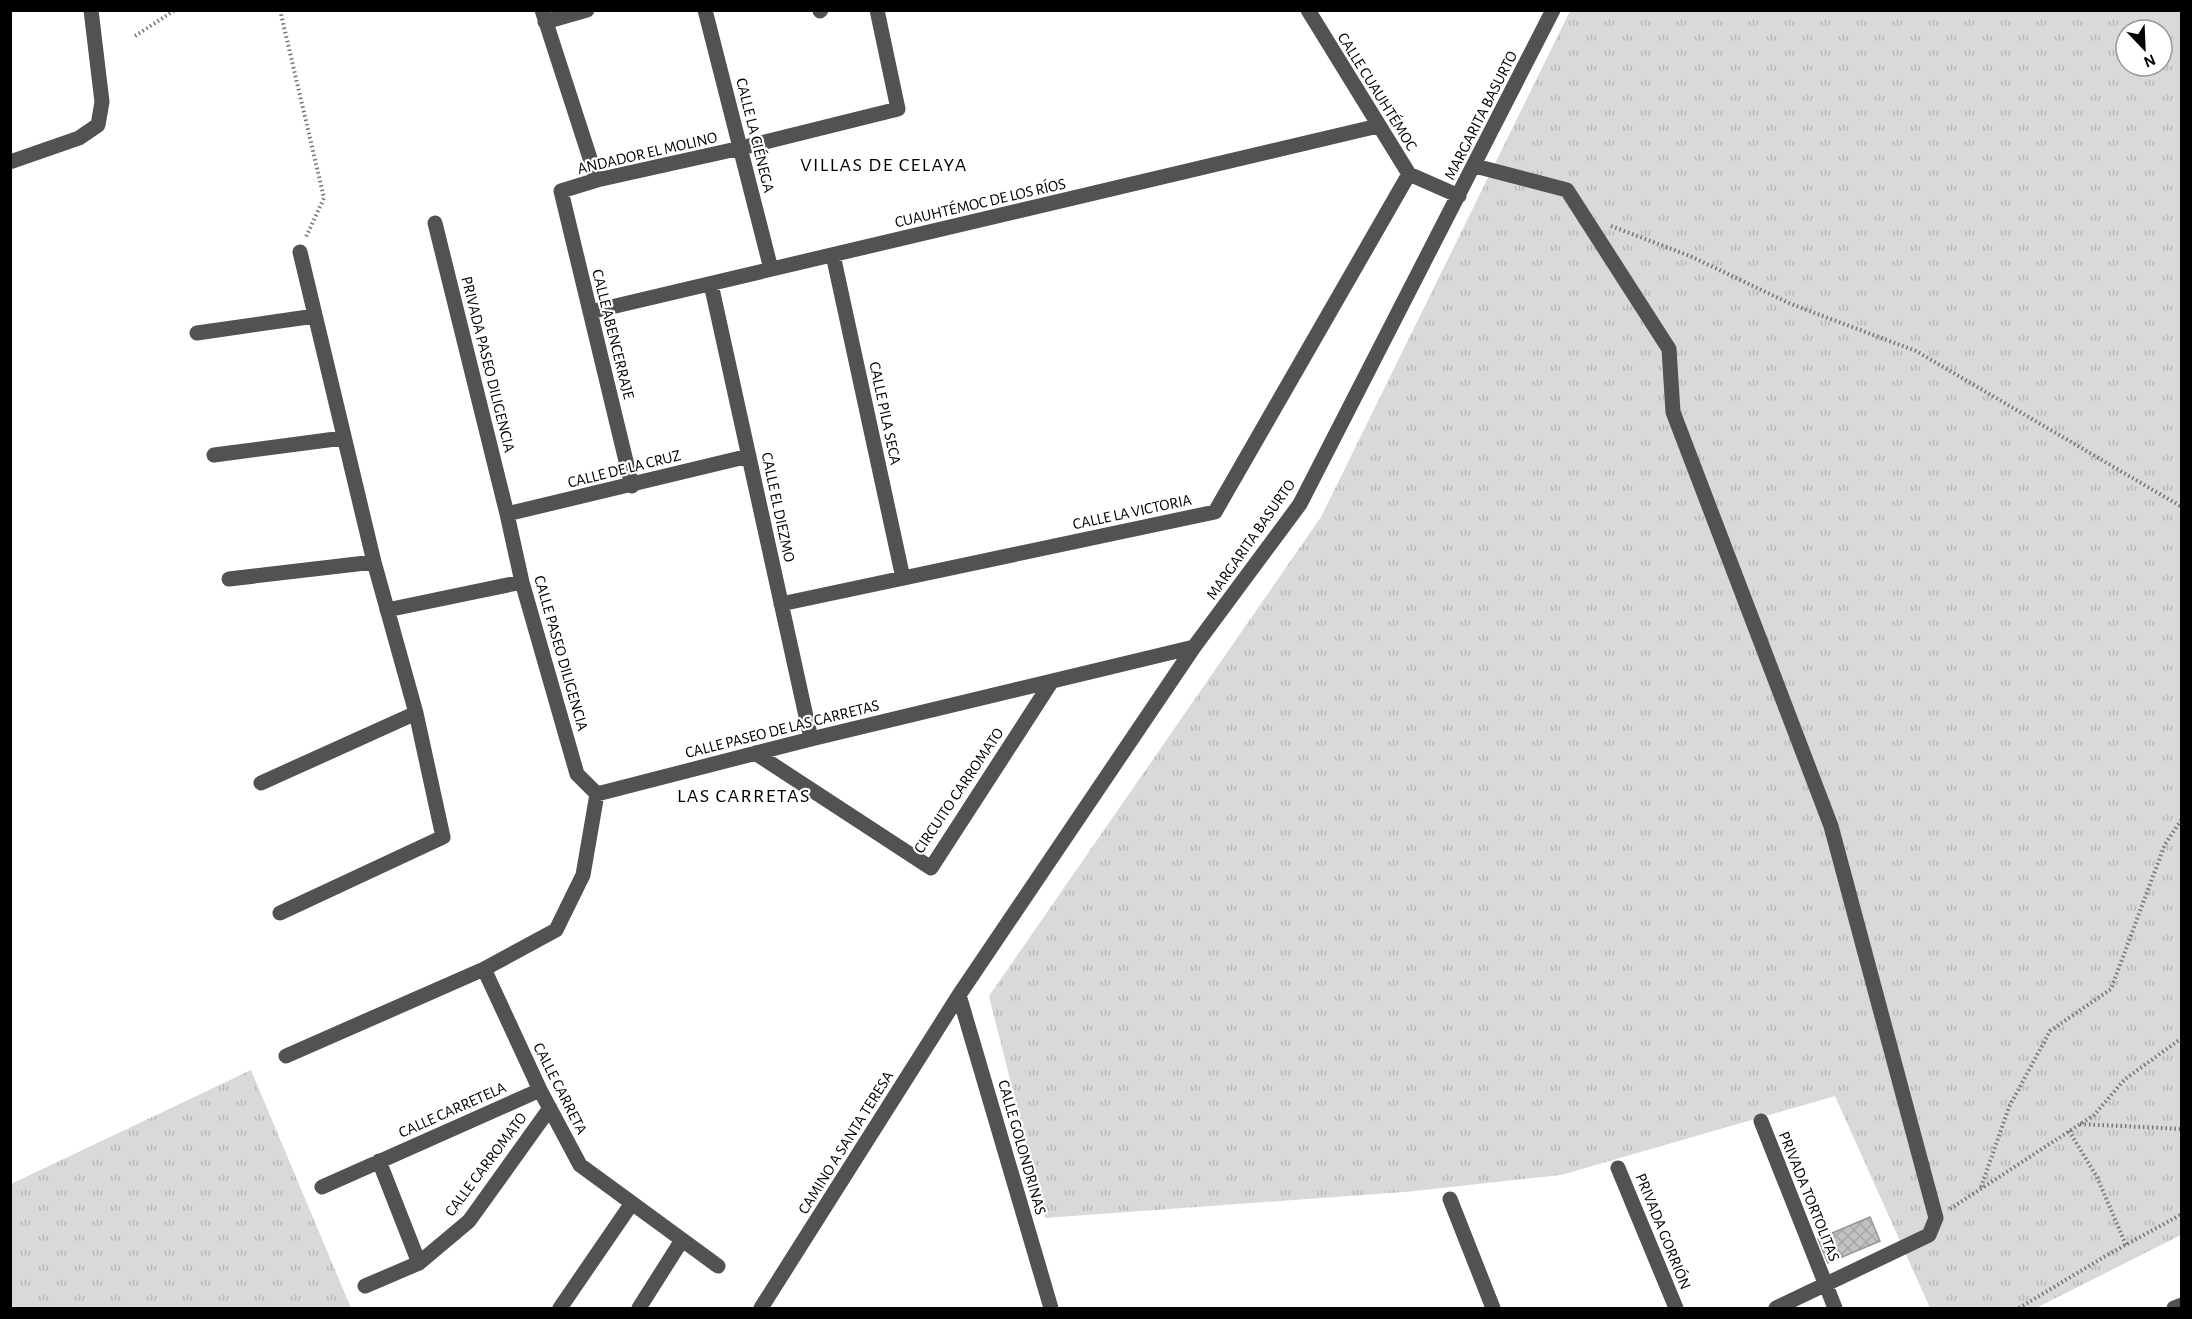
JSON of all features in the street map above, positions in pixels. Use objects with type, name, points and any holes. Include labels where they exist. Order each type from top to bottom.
[{"type":"street","points":[[10,162],[79,138],[98,125],[102,102],[91,10]]},
{"type":"street","points":[[587,10],[544,16],[597,180]]},
{"type":"street","name":"CALLE LA CIÉNEGA","points":[[705,10],[771,269]]},
{"type":"street","name":"ANDADOR EL MOLINO","points":[[561,191],[597,180],[741,148],[898,109],[877,10]]},
{"type":"street","name":"CALLE CUAUHTÉMOC","points":[[1308,10],[1409,174],[1459,196]]},
{"type":"street","points":[[1537,10],[1551,16]]},
{"type":"street","name":"MARGARITA BASURTO","points":[[959,995],[1194,647],[1300,504],[1551,16]]},
{"type":"street","name":"CUAUHTÉMOC DE LOS RÍOS","points":[[590,312],[1378,126]]},
{"type":"street","points":[[1475,166],[1567,190],[1669,349],[1673,412],[1831,826],[1936,1218],[1929,1235],[1776,1308]]},
{"type":"street","name":"CALLE LA VICTORIA","points":[[781,604],[1215,512],[1409,174]]},
{"type":"street","name":"CALLE ABENCERRAJE","points":[[561,191],[632,486]]},
{"type":"street","name":"PRIVADA PASEO DILIGENCIA","points":[[435,223],[507,514]]},
{"type":"street","points":[[280,913],[443,837],[416,713],[374,562],[300,252]]},
{"type":"street","name":"CALLE PILA SECA","points":[[833,255],[903,578]]},
{"type":"street","name":"CALLE EL DIEZMO","points":[[711,284],[811,739]]},
{"type":"street","points":[[197,333],[315,316]]},
{"type":"street","points":[[214,455],[343,438]]},
{"type":"street","name":"CALLE DE LA CRUZ","points":[[507,514],[632,486],[749,456]]},
{"type":"street","name":"CALLE PASEO DILIGENCIA","points":[[507,514],[522,582],[577,774],[597,794]]},
{"type":"street","points":[[229,579],[374,562]]},
{"type":"street","points":[[387,610],[522,582]]},
{"type":"street","name":"CALLE PASEO DE LAS CARRETAS","points":[[597,794],[811,739],[1194,647]]},
{"type":"street","name":"CIRCUITO CARROMATO","points":[[755,753],[931,868],[1052,681]]},
{"type":"street","points":[[261,783],[416,713]]},
{"type":"street","points":[[286,1056],[484,969],[556,930],[583,875],[597,794]]},
{"type":"street","name":"CALLE CARRETA","points":[[484,969],[540,1090],[580,1165],[718,1266]]},
{"type":"street","name":"CAMINO A SANTA TERESA","points":[[761,1308],[959,995]]},
{"type":"street","name":"CALLE GOLONDRINAS","points":[[959,995],[1051,1308]]},
{"type":"street","name":"CALLE CARRETELA","points":[[322,1187],[540,1090]]},
{"type":"street","name":"CALLE CARROMATO","points":[[365,1287],[419,1263],[469,1221],[550,1108]]},
{"type":"street","name":"PRIVADA TORTOLITAS","points":[[1761,1121],[1835,1308]]},
{"type":"street","points":[[379,1161],[419,1263]]},
{"type":"street","name":"PRIVADA GORRIÓN","points":[[1618,1168],[1676,1308]]},
{"type":"street","points":[[1450,1199],[1493,1308]]},
{"type":"street","points":[[560,1308],[632,1203]]},
{"type":"street","points":[[639,1308],[682,1240]]},
{"type":"street","points":[[2174,1308],[2181,1305]]},
{"type":"path","points":[[135,36],[175,10]]},
{"type":"path","points":[[280,10],[324,198],[300,252]]},
{"type":"path","points":[[1582,214],[1690,256],[1791,304],[1916,351],[2181,507]]},
{"type":"path","points":[[1981,1187],[2009,1107],[2050,1030],[2111,989],[2165,844],[2181,819]]},
{"type":"path","points":[[1936,1218],[2094,1114],[2125,1079],[2181,1038]]},
{"type":"path","points":[[2080,1124],[2181,1130]]},
{"type":"path","points":[[2069,1131],[2097,1177],[2126,1245]]},
{"type":"path","points":[[2019,1308],[2181,1214]]},
{"type":"green space","points":[[1570,11],[2181,11],[2181,1235],[2036,1308],[1930,1308],[1835,1096],[1561,1175],[1405,1192],[1045,1218],[989,996],[1321,517]]},
{"type":"green space","points":[[251,1070],[351,1308],[11,1308],[11,1184]]},
{"type":"building","points":[[1870,1217],[1880,1241],[1828,1263],[1818,1239]]},
{"type":"district","name":"VILLAS DE CELAYA","points":[[884,164]]},
{"type":"district","name":"LAS CARRETAS","points":[[744,795]]}]
